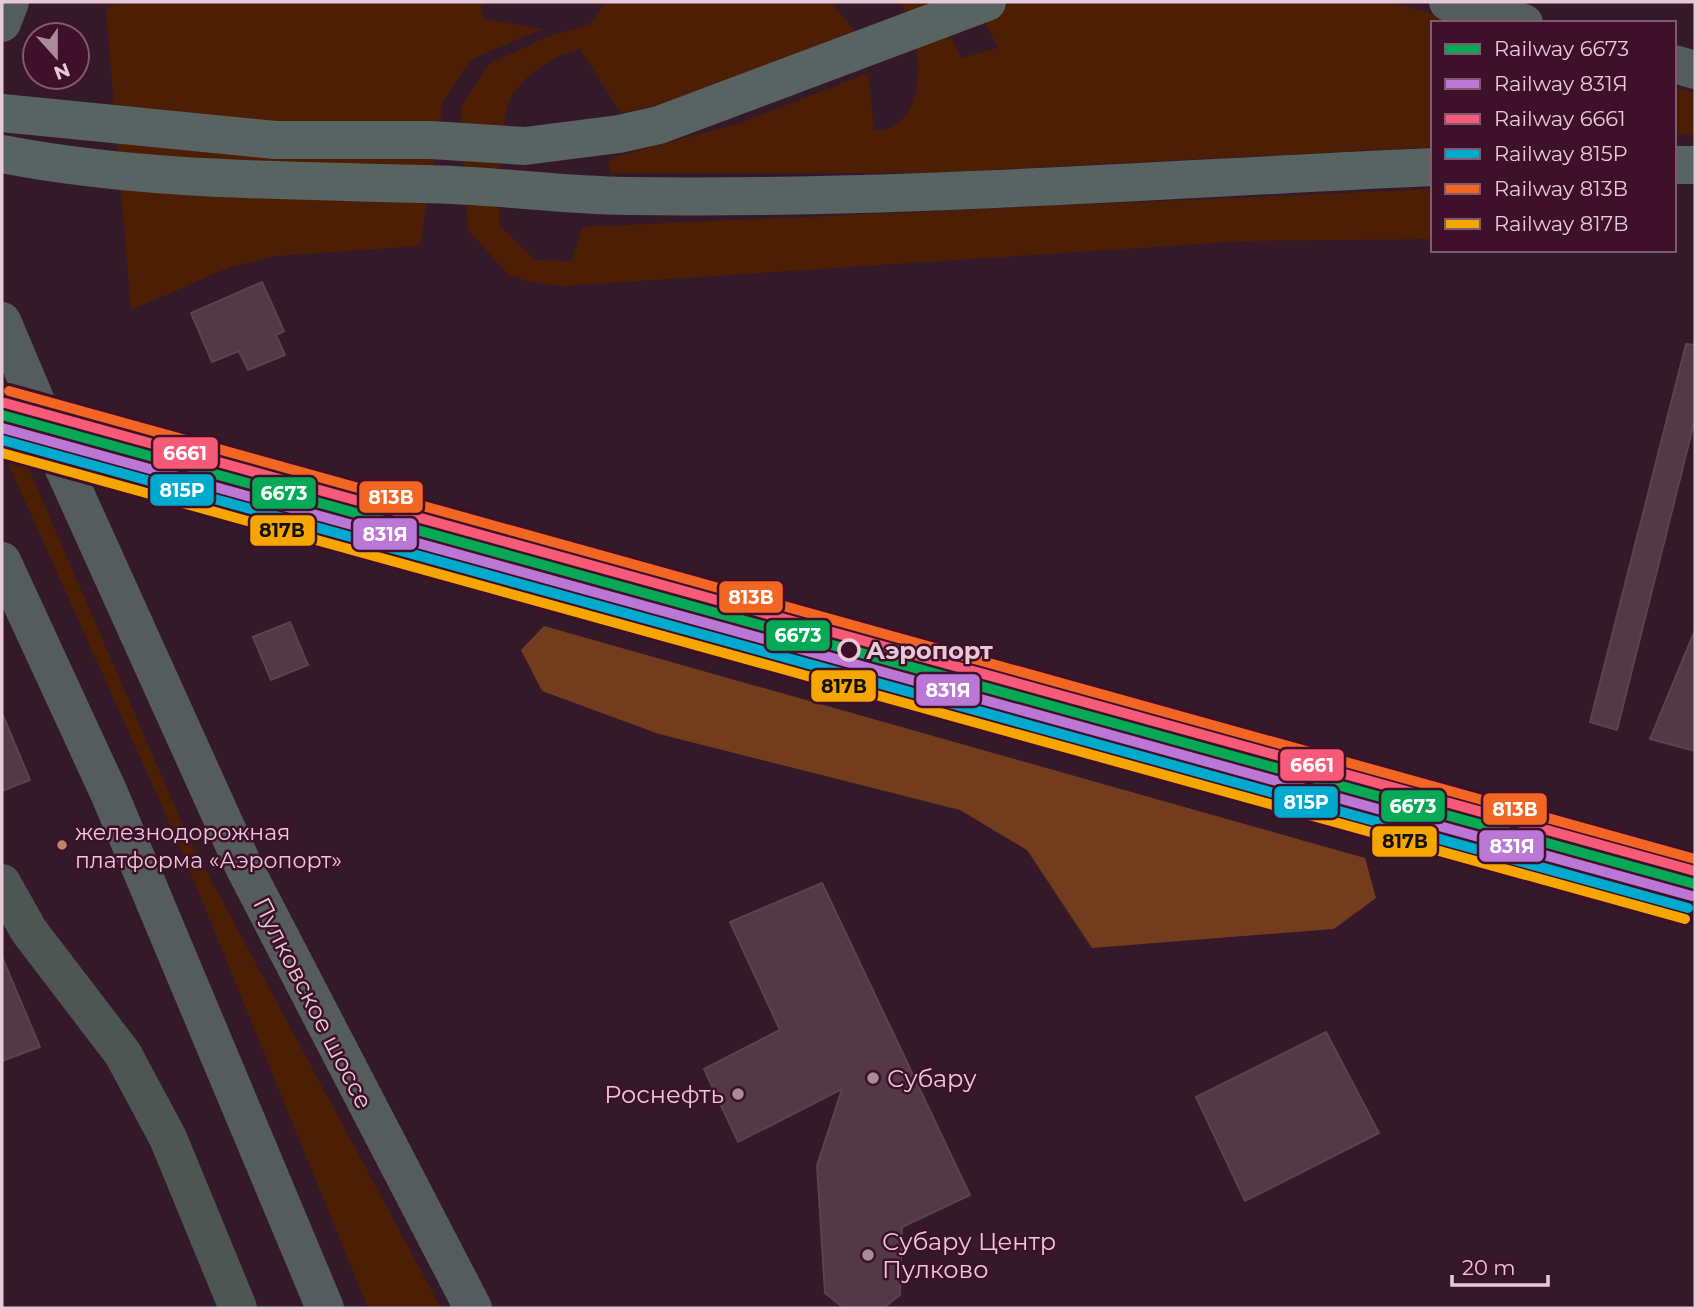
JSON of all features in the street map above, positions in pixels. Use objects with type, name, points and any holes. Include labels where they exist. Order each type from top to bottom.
[{"type":"highway","points":[[2,113],[275,140],[431,141],[525,146],[619,134],[659,125],[987,2]]},
{"type":"highway","points":[[2,154],[150,174],[257,181],[429,184],[623,196],[930,192],[1431,167]]},
{"type":"highway","points":[[1676,165],[1695,165]]},
{"type":"main road","points":[[2,23],[10,2]]},
{"type":"main road","points":[[1448,2],[1517,21]]},
{"type":"main road","points":[[1676,65],[1695,70]]},
{"type":"main road","points":[[2,321],[40,411]]},
{"type":"main road","name":"Пулковское шоссе","points":[[61,462],[244,867],[474,1308]]},
{"type":"main road","points":[[2,561],[109,793],[325,1308]]},
{"type":"street","points":[[2,883],[29,931],[123,1054],[168,1138],[238,1308]]},
{"type":"shaded area","points":[[115,2],[498,2],[481,5],[483,19],[542,29],[470,60],[443,102],[420,246],[276,256],[230,267],[131,310],[106,11]]},
{"type":"shaded area","points":[[606,2],[832,2],[856,34],[701,96],[621,113],[580,49],[559,56],[528,76],[513,94],[505,114],[499,225],[535,260],[572,261],[582,227],[1431,189],[1431,239],[1245,241],[562,286],[530,282],[508,274],[468,230],[461,107],[489,64],[545,38],[590,24]]},
{"type":"shaded area","points":[[900,2],[934,2],[961,58],[998,48],[974,2],[1392,2],[1455,21],[1431,21],[1431,147],[931,173],[611,173],[608,162],[615,157],[740,123],[868,73],[874,131],[894,126],[906,114],[917,84],[916,48],[907,15]]},
{"type":"shaded area","points":[[1676,88],[1695,93],[1695,135],[1676,134]]},
{"type":"shaded area","points":[[2,407],[188,837],[441,1308],[368,1308],[179,844],[2,450]]},
{"type":"shaded area","points":[[544,626],[1365,858],[1376,898],[1334,929],[1092,948],[1027,850],[960,810],[659,734],[542,691],[521,650]]},
{"type":"building","points":[[262,282],[284,331],[276,335],[285,355],[248,370],[239,351],[212,362],[191,313]]},
{"type":"building","points":[[1686,344],[1695,345],[1695,419],[1617,730],[1590,722]]},
{"type":"building","points":[[290,622],[308,665],[271,680],[253,637]]},
{"type":"building","points":[[1695,630],[1695,751],[1650,739]]},
{"type":"building","points":[[2,713],[30,780],[2,791]]},
{"type":"building","points":[[822,883],[970,1195],[902,1227],[900,1295],[883,1308],[844,1308],[825,1293],[817,1166],[842,1089],[738,1142],[704,1069],[780,1030],[730,922]]},
{"type":"building","points":[[2,957],[40,1047],[2,1061]]},
{"type":"building","points":[[1326,1032],[1379,1133],[1245,1201],[1196,1097]]},
{"type":"tunnel","points":[[40,411],[61,462]]},
{"type":"rail line","name":"813В","points":[[9,391],[1695,859]]},
{"type":"rail line","name":"6661","points":[[5,403],[1695,871]]},
{"type":"rail line","name":"6673","points":[[2,415],[1695,884]]},
{"type":"rail line","name":"831Я","points":[[2,428],[1692,896]]},
{"type":"rail line","name":"815Р","points":[[2,440],[1688,908]]},
{"type":"rail line","name":"817В","points":[[2,453],[1685,919]]},
{"type":"place","name":"Аэропорт","points":[[849,650]]},
{"type":"place","name":"железнодорожная платформа «Аэропорт»","points":[[62,845]]},
{"type":"place","name":"Субару","points":[[873,1078]]},
{"type":"place","name":"Роснефть","points":[[738,1094]]},
{"type":"place","name":"Субару Центр Пулково","points":[[868,1255]]}]
